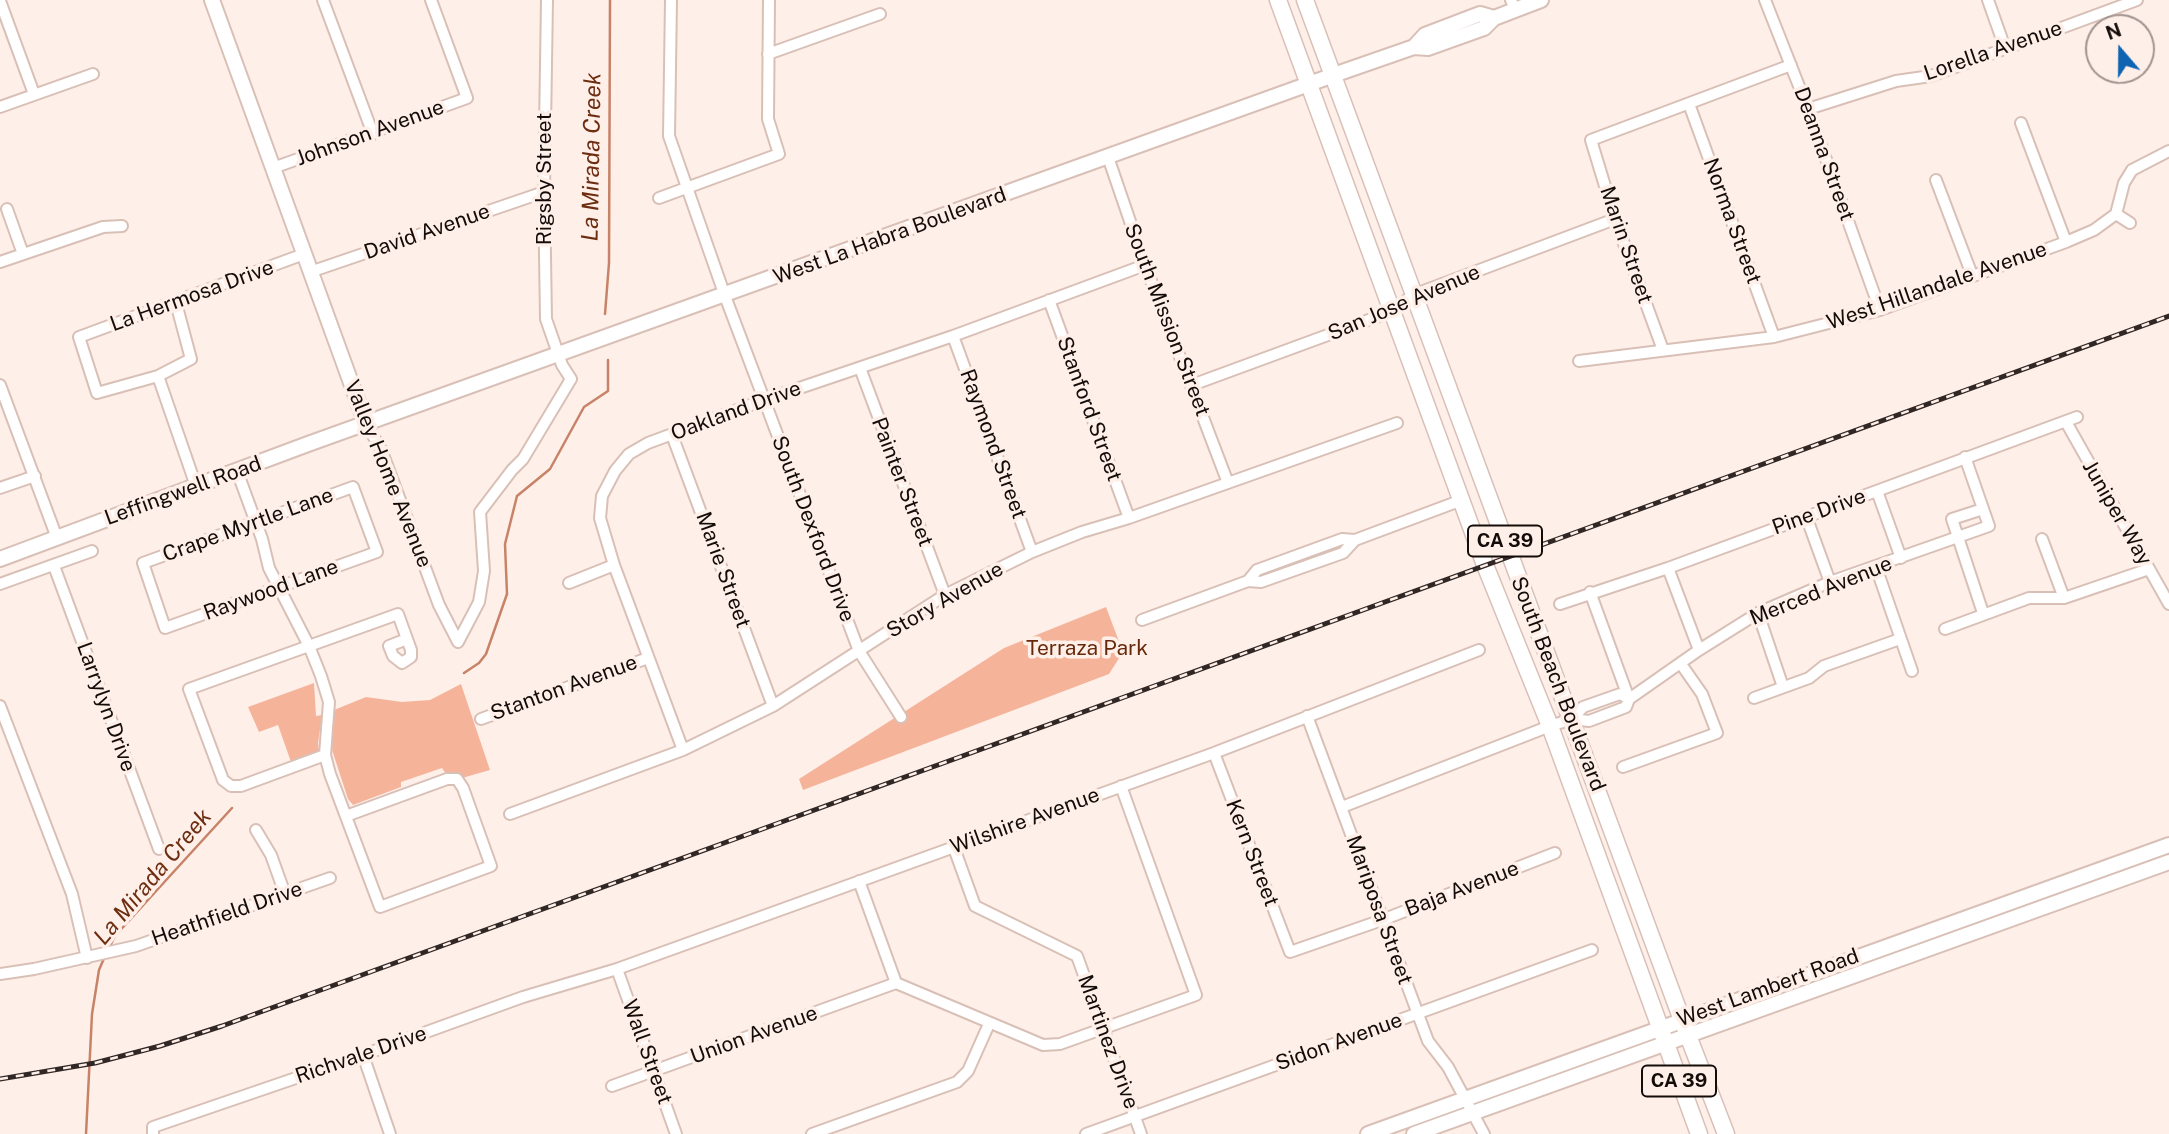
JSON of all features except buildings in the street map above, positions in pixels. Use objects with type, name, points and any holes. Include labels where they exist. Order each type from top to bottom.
[{"type":"main road","name":"Valley Home Avenue","points":[[212,0],[366,424]]},
{"type":"main road","name":"CA 39","points":[[1278,0],[1310,84]]},
{"type":"main road","name":"CA 39","points":[[1305,0],[1332,76]]},
{"type":"main road","name":"West La Habra Boulevard","points":[[366,424],[1414,47],[1425,35],[1480,14],[1493,18],[1513,5],[1541,0]]},
{"type":"main road","name":"South Beach Boulevard","points":[[1332,76],[1726,1134]]},
{"type":"main road","name":"South Beach Boulevard","points":[[1310,84],[1499,601],[1550,726],[1699,1134]]},
{"type":"main road","name":"Leffingwell Road","points":[[0,559],[366,424]]},
{"type":"main road","name":"West Lambert Road","points":[[1413,1134],[1662,1036],[1682,1020],[2169,845]]},
{"type":"main road","name":"West Lambert Road","points":[[1368,1134],[1662,1036],[1688,1036],[2169,862]]},
{"type":"street","points":[[323,0],[373,134]]},
{"type":"street","name":"Johnson Avenue","points":[[273,168],[467,98],[431,0]]},
{"type":"street","name":"Rigsby Street","points":[[547,0],[544,192],[546,319],[558,356]]},
{"type":"street","name":"South Dexford Drive","points":[[671,0],[669,136],[725,296],[859,651],[901,717]]},
{"type":"street","points":[[659,198],[779,154],[768,119],[769,0]]},
{"type":"street","name":"Deanna Street","points":[[1765,0],[1808,109],[1880,310]]},
{"type":"street","points":[[1988,0],[2004,48]]},
{"type":"street","name":"Lorella Avenue","points":[[1808,109],[1896,81],[1931,76],[2137,0]]},
{"type":"street","points":[[0,1],[34,94]]},
{"type":"street","points":[[768,54],[880,14]]},
{"type":"street","points":[[1689,104],[1791,65]]},
{"type":"street","points":[[0,107],[93,74]]},
{"type":"street","name":"Marin Street","points":[[1662,350],[1615,219],[1591,139],[1689,104]]},
{"type":"street","name":"Norma Street","points":[[1689,104],[1774,337]]},
{"type":"street","points":[[2021,123],[2066,242]]},
{"type":"street","points":[[2130,223],[2116,214],[2124,183],[2132,170],[2169,151]]},
{"type":"street","name":"South Mission Street","points":[[1108,157],[1145,265],[1228,483]]},
{"type":"street","points":[[1936,180],[1972,275]]},
{"type":"street","name":"David Avenue","points":[[310,272],[544,192]]},
{"type":"street","points":[[7,209],[23,254]]},
{"type":"street","name":"West Hillandale Avenue","points":[[1579,361],[1774,337],[1880,310],[2066,242],[2094,230],[2116,214]]},
{"type":"street","name":"San Jose Avenue","points":[[1192,385],[1393,311],[1413,295],[1615,219]]},
{"type":"street","points":[[0,262],[103,227],[122,226]]},
{"type":"street","name":"La Hermosa Drive","points":[[158,376],[97,393],[79,337],[304,254]]},
{"type":"street","name":"Oakland Drive","points":[[683,750],[614,565],[600,518],[602,496],[615,471],[629,454],[648,443],[764,400],[953,336],[1145,265]]},
{"type":"street","name":"Stanford Street","points":[[1049,300],[1129,518]]},
{"type":"street","points":[[176,303],[191,359],[158,376],[196,486]]},
{"type":"street","name":"Raymond Street","points":[[953,336],[1032,552]]},
{"type":"street","name":"Valley Home Avenue","points":[[366,424],[381,449],[439,605],[458,642],[479,602],[484,571],[480,512],[523,459],[571,379],[558,356]]},
{"type":"street","name":"Painter Street","points":[[860,368],[945,595]]},
{"type":"street","points":[[1,386],[57,538]]},
{"type":"street","name":"Pine Drive","points":[[1560,604],[1668,568],[2077,417]]},
{"type":"street","name":"Juniper Way","points":[[2066,422],[2169,604]]},
{"type":"street","name":"Story Avenue","points":[[510,814],[683,750],[774,706],[945,595],[1032,552],[1082,532],[1129,518],[1397,423]]},
{"type":"street","name":"Marie Street","points":[[672,435],[774,706]]},
{"type":"street","points":[[1965,457],[1983,509],[1952,519],[1983,613]]},
{"type":"street","points":[[237,471],[269,568],[309,646],[329,702],[326,755],[346,816],[380,907],[491,866],[463,788],[457,779],[447,779],[346,816]]},
{"type":"street","points":[[0,488],[35,476]]},
{"type":"street","name":"Crape Myrtle Lane","points":[[165,628],[143,563],[353,487],[376,552]]},
{"type":"street","points":[[1877,491],[1901,558]]},
{"type":"street","points":[[1142,620],[1248,581],[1257,570],[1342,539],[1355,540],[1462,500]]},
{"type":"street","name":"Merced Avenue","points":[[1342,807],[1572,719],[1583,707],[1620,694],[1629,699],[1699,650],[1758,614],[1830,582],[1989,526],[1983,509]]},
{"type":"street","points":[[1806,516],[1830,582]]},
{"type":"street","points":[[2042,539],[2064,598]]},
{"type":"street","points":[[0,584],[92,551]]},
{"type":"street","name":"Raywood Lane","points":[[165,628],[376,552]]},
{"type":"street","points":[[569,583],[614,565]]},
{"type":"street","name":"Larrylyn Drive","points":[[54,566],[159,849]]},
{"type":"street","points":[[1876,567],[1912,671]]},
{"type":"street","points":[[1668,568],[1699,650]]},
{"type":"street","points":[[1945,629],[2029,598],[2064,598],[2149,569]]},
{"type":"street","points":[[1590,592],[1629,699]]},
{"type":"street","points":[[326,755],[241,786],[230,786],[223,780],[189,689],[398,614],[407,639]]},
{"type":"street","points":[[1758,614],[1783,687]]},
{"type":"street","points":[[1754,698],[1809,678],[1824,666],[1900,639]]},
{"type":"street","name":"Wilshire Avenue","points":[[569,985],[1214,753],[1479,650]]},
{"type":"street","name":"Stanton Avenue","points":[[481,719],[648,657]]},
{"type":"street","points":[[1623,767],[1717,733],[1702,694],[1681,664]]},
{"type":"street","points":[[0,706],[72,894],[91,957]]},
{"type":"street","name":"Mariposa Street","points":[[1307,716],[1428,1041],[1448,1067],[1484,1134]]},
{"type":"street","name":"Kern Street","points":[[1214,753],[1290,952]]},
{"type":"street","points":[[859,881],[896,983],[1043,1045],[1060,1044],[1196,995],[1121,786]]},
{"type":"street","points":[[256,830],[271,855],[285,894]]},
{"type":"street","name":"Martinez Drive","points":[[954,848],[975,906],[1076,956],[1141,1134]]},
{"type":"street","name":"Baja Avenue","points":[[1290,952],[1382,920],[1555,853]]},
{"type":"street","name":"Heathfield Drive","points":[[0,974],[136,946],[330,878]]},
{"type":"street","name":"Sidon Avenue","points":[[1086,1134],[1592,950]]},
{"type":"street","name":"Wall Street","points":[[617,969],[676,1134]]},
{"type":"street","name":"Union Avenue","points":[[612,1086],[896,983]]},
{"type":"street","name":"Richvale Drive","points":[[153,1130],[523,997],[569,985]]},
{"type":"street","points":[[812,1134],[957,1082],[968,1071],[989,1024]]},
{"type":"street","points":[[363,1055],[390,1134]]},
{"type":"green space","name":"Terraza Park","points":[[1106,607],[1123,652],[1109,674],[803,790],[799,779],[1004,648]]},
{"type":"green space","points":[[314,683],[316,716],[322,715],[319,753],[291,762],[278,725],[259,732],[248,707]]},
{"type":"green space","points":[[461,684],[490,770],[462,778],[446,774],[442,768],[401,782],[401,787],[353,805],[348,799],[332,750],[334,710],[366,697],[402,702],[430,700]]},
{"type":"waterway","name":"La Mirada Creek","points":[[605,314],[609,263],[610,0]]},
{"type":"waterway","name":"La Mirada Creek","points":[[464,673],[479,663],[486,654],[507,594],[505,544],[517,496],[550,469],[584,407],[608,391],[608,360]]},
{"type":"waterway","name":"La Mirada Creek","points":[[108,950],[115,936],[232,808]]},
{"type":"waterway","name":"La Mirada Creek","points":[[86,1134],[92,1014],[99,970],[105,956]]},
{"type":"railway","points":[[0,1079],[95,1063],[222,1026],[2169,316]]}]
